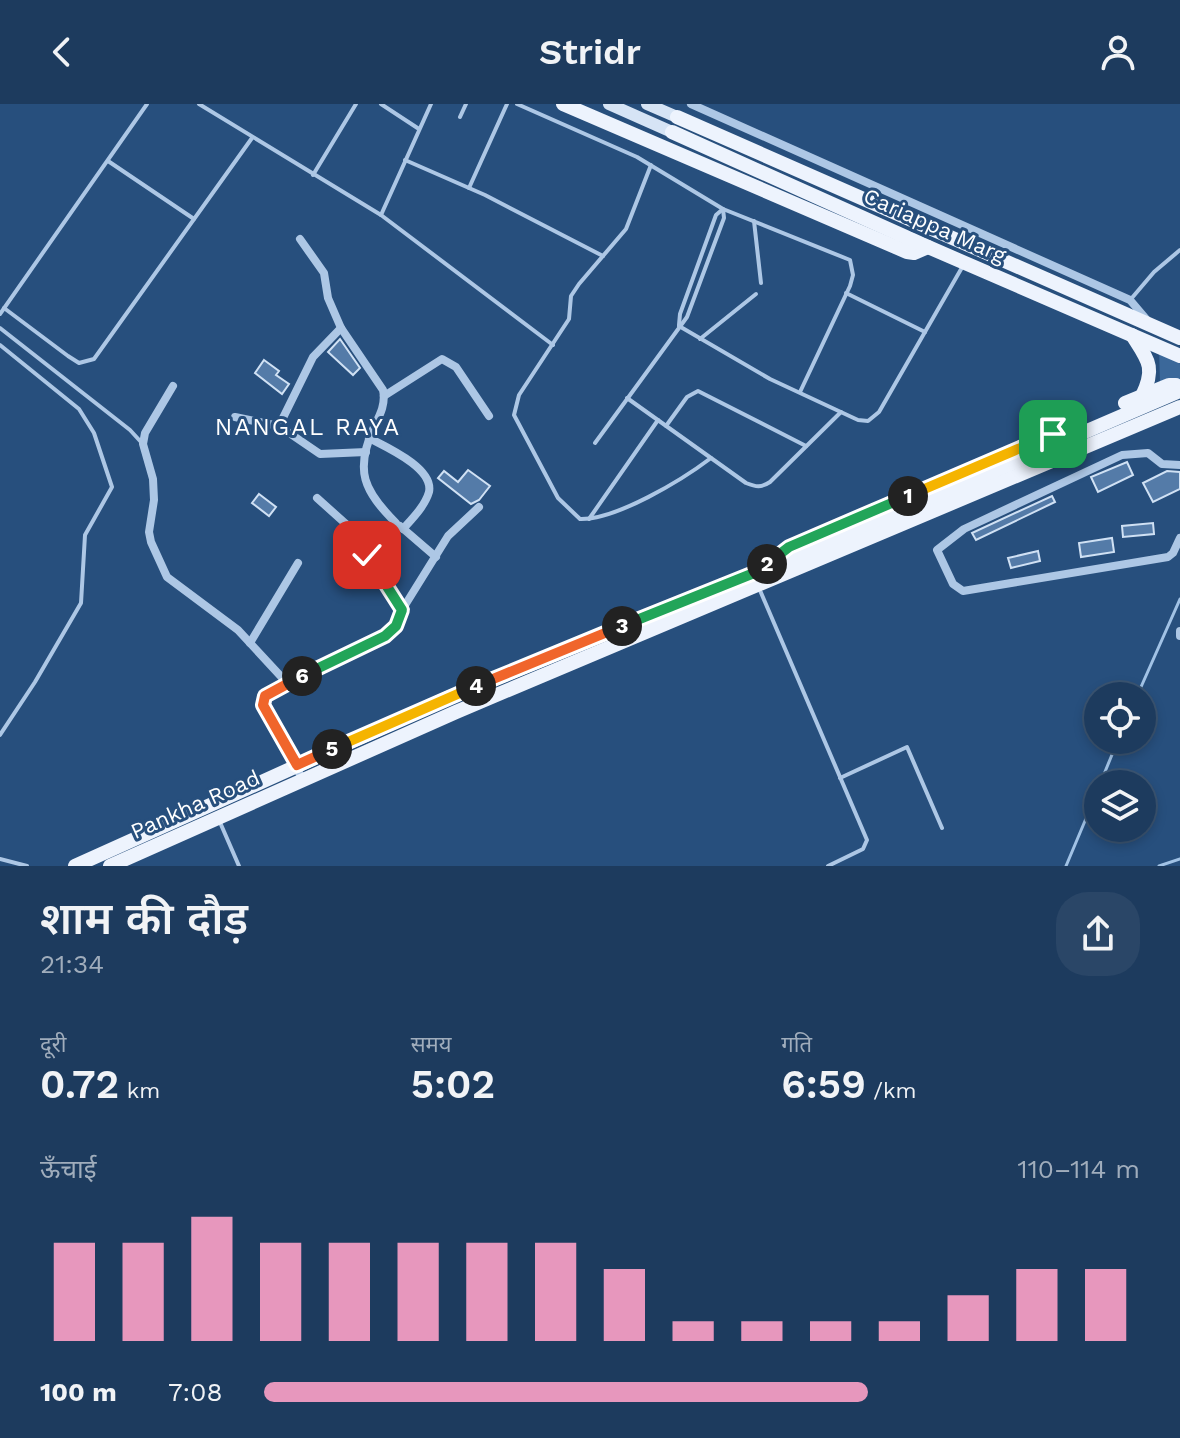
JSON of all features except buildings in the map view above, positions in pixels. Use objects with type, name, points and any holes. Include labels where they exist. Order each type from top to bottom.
[{"type":"main road","points":[[563,104],[907,252],[914,253],[928,247]]},
{"type":"main road","points":[[609,104],[672,132]]},
{"type":"main road","points":[[647,104],[677,117]]},
{"type":"main road","name":"Cariappa Marg","points":[[677,117],[1180,338]]},
{"type":"main road","name":"Cariappa Marg","points":[[672,132],[1180,356]]},
{"type":"main road","points":[[1132,335],[1150,363],[1150,380],[1142,396]]},
{"type":"main road","points":[[1169,385],[1176,385],[1180,390],[797,556],[759,578],[789,547],[1169,385]]},
{"type":"main road","name":"Pankha Road","points":[[75,866],[450,697],[759,578],[1180,407]]},
{"type":"main road","name":"Pankha Road","points":[[110,866],[759,578]]},
{"type":"street","points":[[691,104],[1130,300],[1149,322]]},
{"type":"street","points":[[300,239],[324,273],[328,298],[341,328],[383,390],[380,415],[366,452],[364,467],[369,494],[436,557]]},
{"type":"street","points":[[279,426],[313,357],[341,328]]},
{"type":"street","points":[[384,396],[442,359],[456,367],[489,416]]},
{"type":"street","points":[[173,386],[145,433],[143,444],[153,479],[154,500],[149,532],[161,567],[167,577],[238,630],[287,683]]},
{"type":"street","points":[[235,417],[279,426],[320,454],[366,452]]},
{"type":"street","points":[[367,555],[421,507],[428,495],[429,485],[409,459],[369,438]]},
{"type":"street","points":[[1180,465],[1162,464],[1148,453],[1122,455],[964,529],[937,550],[953,584],[963,591],[1168,557],[1180,538]]},
{"type":"street","points":[[317,498],[346,524],[402,610]]},
{"type":"street","points":[[303,780],[263,705],[265,696],[385,636],[396,626],[402,610],[454,529],[479,507]]},
{"type":"street","points":[[250,643],[298,563]]},
{"type":"lane","points":[[0,314],[147,104]]},
{"type":"lane","points":[[199,104],[381,215],[553,345]]},
{"type":"lane","points":[[313,175],[356,104]]},
{"type":"lane","points":[[381,104],[419,129]]},
{"type":"lane","points":[[381,215],[431,104]]},
{"type":"lane","points":[[460,117],[466,104]]},
{"type":"lane","points":[[469,188],[507,104]]},
{"type":"lane","points":[[517,104],[651,165],[723,209],[850,260],[853,275],[800,392]]},
{"type":"lane","points":[[4,308],[68,356],[79,363],[87,363],[100,352],[252,138]]},
{"type":"lane","points":[[405,160],[469,188],[603,256]]},
{"type":"lane","points":[[108,161],[194,219]]},
{"type":"lane","points":[[651,165],[626,229],[571,296],[569,319],[519,395],[514,415],[558,498],[580,519],[589,519],[662,491],[711,458]]},
{"type":"lane","points":[[595,443],[679,326],[680,314],[716,215],[723,209]]},
{"type":"lane","points":[[754,221],[761,283]]},
{"type":"lane","points":[[1130,300],[1154,272],[1180,250]]},
{"type":"lane","points":[[679,326],[739,362],[841,412],[858,420],[873,419],[965,263]]},
{"type":"lane","points":[[846,293],[925,332]]},
{"type":"lane","points":[[700,339],[756,294]]},
{"type":"lane","points":[[0,328],[130,430],[143,444]]},
{"type":"lane","points":[[0,345],[79,409],[94,433],[112,487],[85,535],[81,603],[0,735]]},
{"type":"lane","points":[[666,426],[687,397],[698,391],[807,446]]},
{"type":"lane","points":[[627,398],[746,483],[763,487],[841,412]]},
{"type":"lane","points":[[589,519],[658,420]]},
{"type":"lane","points":[[759,578],[867,840],[863,849],[828,866]]},
{"type":"lane","points":[[840,778],[907,747],[942,828]]},
{"type":"lane","points":[[218,818],[239,866]]},
{"type":"lane","points":[[0,859],[27,866]]},
{"type":"shaded area","points":[[1159,351],[1180,362],[1180,383],[1160,383]]},
{"type":"waterway","points":[[1143,682],[1180,599]]},
{"type":"waterway","points":[[1106,770],[1112,754]]},
{"type":"waterway","points":[[1066,866],[1084,823]]},
{"type":"waterway","points":[[1159,866],[1180,859]]},
{"type":"district","name":"NANGAL RAYA","points":[[308,427]]},
{"type":"route","points":[[367,555],[402,610],[396,626],[385,636],[265,696],[263,705],[297,765],[450,697],[759,571],[789,547],[1053,434]]}]
